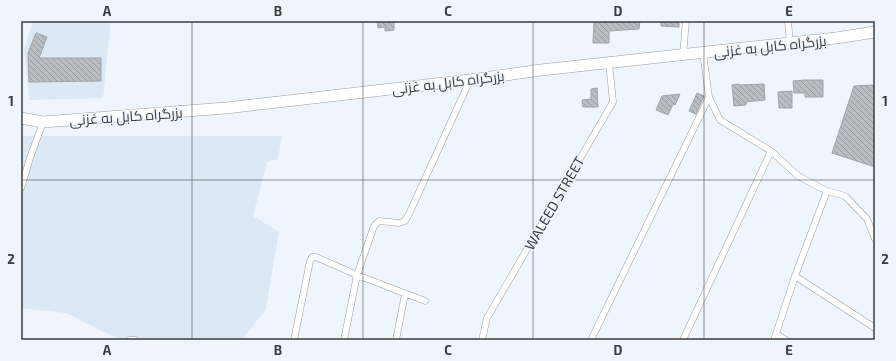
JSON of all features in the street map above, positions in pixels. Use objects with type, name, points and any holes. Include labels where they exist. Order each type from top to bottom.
[{"type":"highway","name":"بزرگراه کابل به غزنی","points":[[21,118],[43,122],[226,108],[470,80],[541,70],[836,38],[875,32]]},
{"type":"street","points":[[683,55],[686,21]]},
{"type":"street","points":[[788,21],[790,43]]},
{"type":"street","points":[[703,53],[709,97],[720,120],[771,151],[798,176],[826,191],[845,196],[867,219],[875,239]]},
{"type":"street","name":"WALEED STREET","points":[[482,340],[488,318],[613,102],[609,63]]},
{"type":"street","points":[[344,340],[357,275],[374,226],[379,221],[399,223],[405,221],[470,80]]},
{"type":"street","points":[[591,340],[709,97]]},
{"type":"street","points":[[21,188],[43,122]]},
{"type":"street","points":[[683,340],[771,151]]},
{"type":"street","points":[[786,340],[775,337],[795,276],[826,191]]},
{"type":"street","points":[[867,219],[875,219]]},
{"type":"street","points":[[294,340],[312,257],[316,257],[357,275],[425,301]]},
{"type":"street","points":[[795,276],[875,328]]},
{"type":"street","points":[[396,340],[405,294]]},
{"type":"street","points":[[130,340],[135,340]]},
{"type":"shaded area","points":[[33,21],[111,21],[103,98],[29,100],[24,49]]},
{"type":"shaded area","points":[[21,136],[282,136],[278,159],[267,162],[253,216],[279,232],[266,309],[242,340],[120,340],[66,313],[21,308]]},
{"type":"building","points":[[377,21],[394,21],[394,30],[385,31],[385,27],[378,28]]},
{"type":"building","points":[[594,21],[640,21],[639,29],[609,31],[609,43],[593,43]]},
{"type":"building","points":[[661,21],[679,21],[679,27],[661,26]]},
{"type":"building","points":[[36,33],[47,37],[39,58],[101,58],[101,81],[29,82],[28,53]]},
{"type":"building","points":[[823,80],[823,97],[805,97],[805,93],[794,93],[793,81]]},
{"type":"building","points":[[764,84],[765,100],[746,102],[746,105],[734,106],[732,85]]},
{"type":"building","points":[[875,85],[875,167],[832,153],[854,86]]},
{"type":"building","points":[[597,88],[598,107],[583,107],[582,100],[591,99],[591,89]]},
{"type":"building","points":[[792,91],[792,108],[779,108],[778,92]]},
{"type":"building","points":[[697,93],[704,96],[696,114],[689,111]]},
{"type":"building","points":[[680,94],[668,115],[656,110],[662,96]]}]
